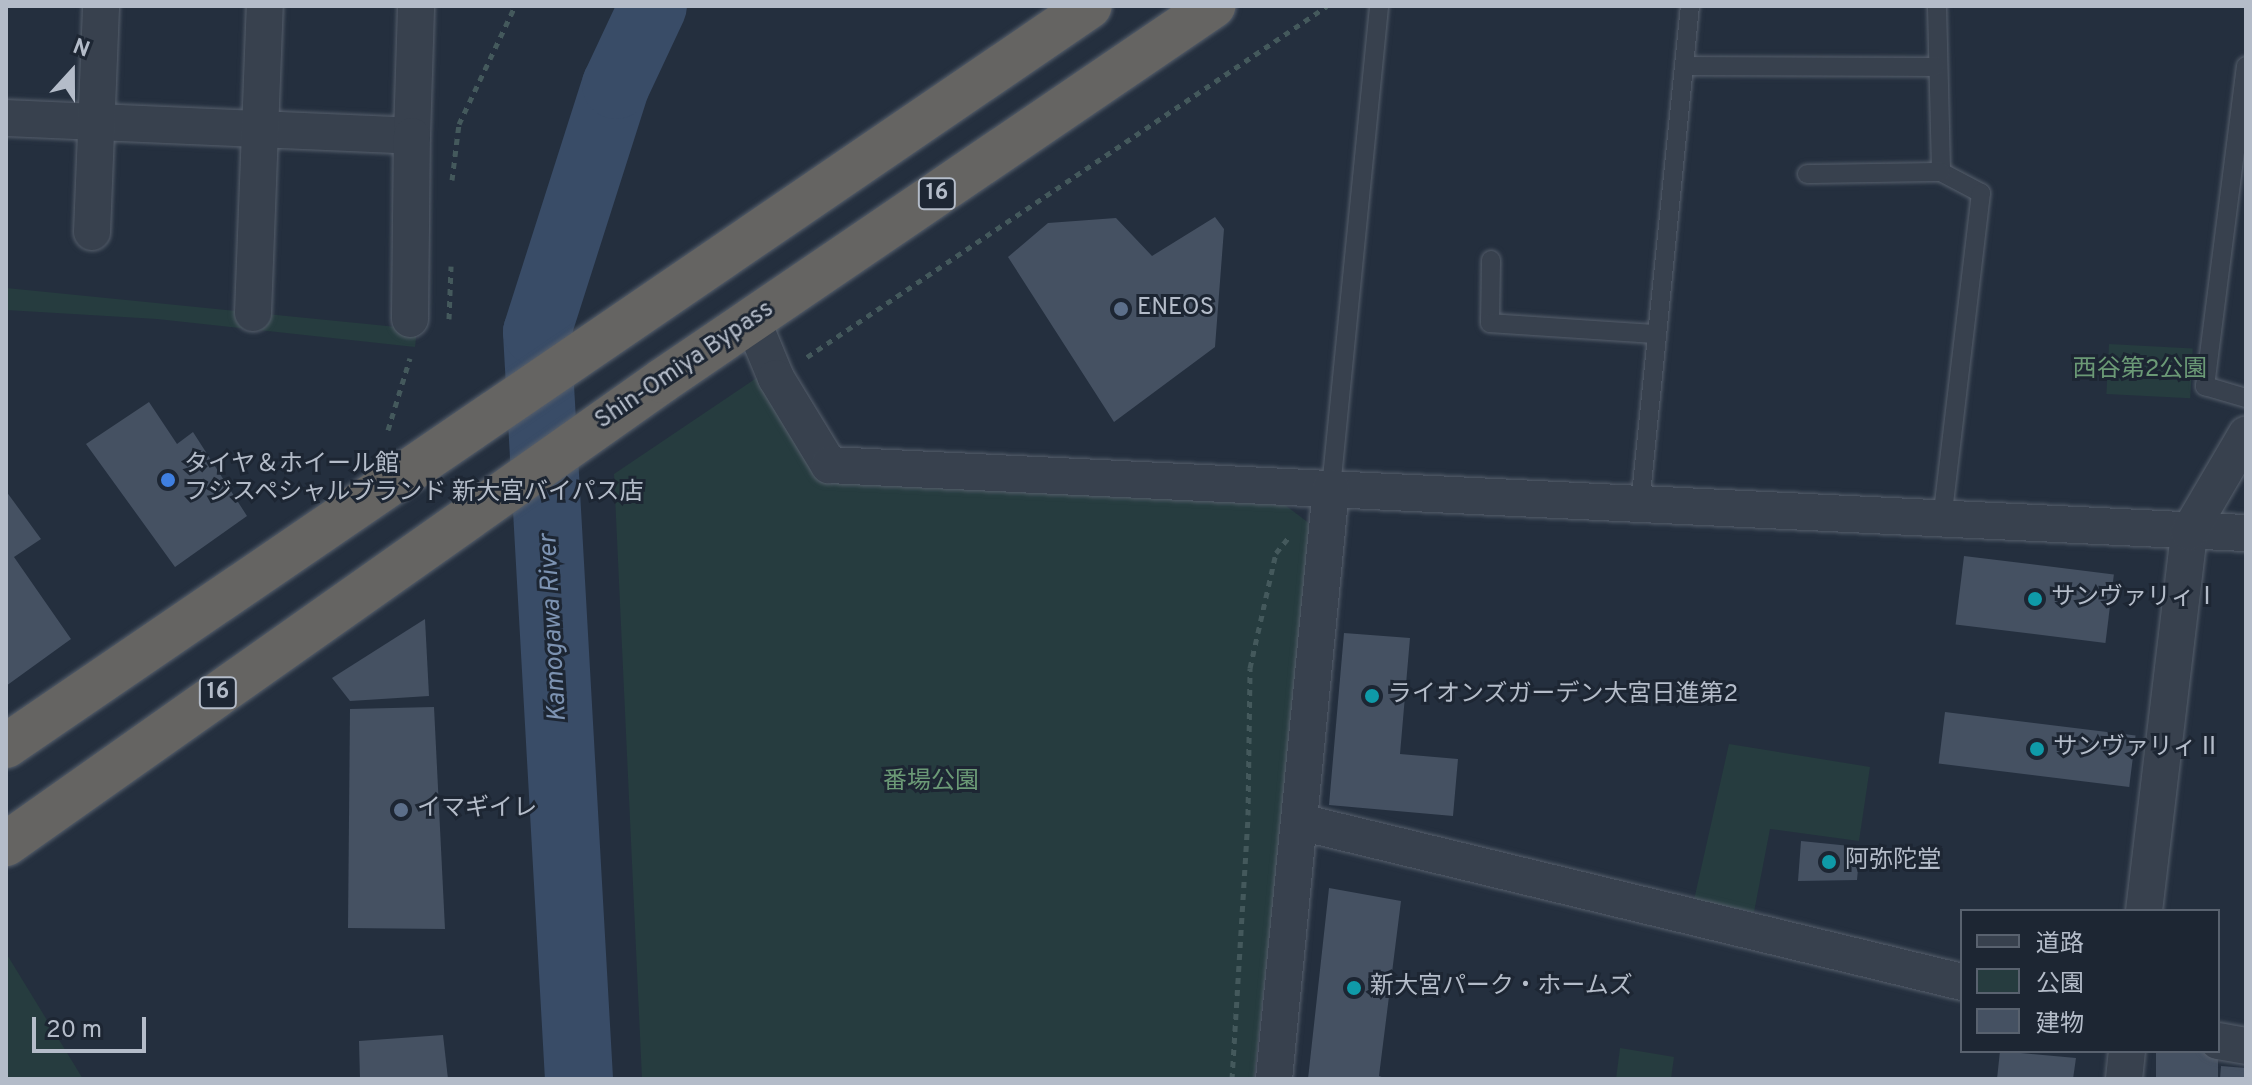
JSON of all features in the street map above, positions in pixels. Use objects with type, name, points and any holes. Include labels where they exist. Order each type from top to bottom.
[{"type":"highway","points":[[6,746],[418,468],[1090,6]]},
{"type":"highway","name":"Shin-Omiya Bypass","points":[[6,844],[662,381],[1213,6]]},
{"type":"street","points":[[92,232],[101,6]]},
{"type":"street","points":[[253,313],[265,6]]},
{"type":"street","points":[[410,319],[416,6]]},
{"type":"street","points":[[6,118],[260,126],[412,136]]},
{"type":"street","points":[[752,320],[776,378],[829,465],[2246,533]]},
{"type":"street","points":[[2144,909],[2189,532],[2246,435]]},
{"type":"street","points":[[1274,1079],[1331,488]]},
{"type":"street","points":[[1300,822],[1960,982]]},
{"type":"street","points":[[2220,1041],[2246,1046]]},
{"type":"street","points":[[2124,1079],[2127,1053]]},
{"type":"lane","points":[[1331,488],[1379,6]]},
{"type":"lane","points":[[1640,505],[1690,6]]},
{"type":"lane","points":[[1937,6],[1935,67],[1941,172]]},
{"type":"lane","points":[[1684,66],[1935,67]]},
{"type":"lane","points":[[2246,66],[2205,386],[2246,398]]},
{"type":"lane","points":[[1807,174],[1941,172],[1981,193],[1942,520]]},
{"type":"lane","points":[[1491,260],[1490,323],[1657,334]]},
{"type":"path","points":[[776,378],[1327,6]]},
{"type":"path","points":[[1232,1079],[1248,815],[1250,668],[1276,553],[1331,488]]},
{"type":"green space","points":[[6,288],[417,329],[415,347],[157,319],[6,310]]},
{"type":"green space","name":"西谷第2公園","points":[[2109,344],[2193,348],[2190,398],[2106,394]]},
{"type":"green space","name":"番場公園","points":[[758,377],[828,480],[1285,505],[1314,527],[1254,1079],[642,1079],[614,474]]},
{"type":"green space","points":[[1729,744],[1870,767],[1859,841],[1770,829],[1754,912],[1694,900]]},
{"type":"green space","points":[[6,953],[83,1079],[6,1079]]},
{"type":"green space","points":[[1620,1048],[1674,1057],[1671,1079],[1616,1079]]},
{"type":"building","points":[[1215,217],[1224,229],[1215,347],[1114,422],[1008,257],[1048,223],[1116,218],[1152,256]]},
{"type":"building","name":"タイヤ＆ホイール館 フジスペシャルブランド 新大宮バイパス店","points":[[149,402],[177,444],[193,432],[247,516],[175,567],[86,444]]},
{"type":"building","points":[[6,491],[41,539],[14,557],[71,639],[6,686]]},
{"type":"building","name":"サンヴァリィⅠ","points":[[1964,556],[2114,574],[2105,643],[1956,624]]},
{"type":"building","points":[[425,619],[429,696],[350,701],[332,678]]},
{"type":"building","name":"ライオンズガーデン大宮日進第2","points":[[1344,633],[1410,638],[1400,754],[1458,759],[1453,816],[1329,805]]},
{"type":"building","points":[[434,707],[445,929],[348,928],[350,709]]},
{"type":"building","name":"サンヴァリィⅡ","points":[[1945,712],[2136,735],[2129,787],[1939,764]]},
{"type":"building","name":"阿弥陀堂","points":[[1801,841],[1860,847],[1857,880],[1798,881]]},
{"type":"building","name":"新大宮パーク・ホームズ","points":[[1329,888],[1401,901],[1379,1076],[1387,1079],[1308,1079]]},
{"type":"building","points":[[443,1035],[448,1079],[360,1079],[359,1041]]},
{"type":"building","points":[[2000,1053],[2076,1058],[2073,1079],[1997,1079]]},
{"type":"building","points":[[2156,1053],[2218,1053],[2218,1079],[2156,1079]]},
{"type":"building","points":[[2221,1066],[2246,1068],[2246,1079],[2220,1079]]},
{"type":"waterway","name":"Kamogawa River","points":[[579,1079],[537,332],[616,85],[653,6]]},
{"type":"place","name":"ENEOS","points":[[1121,309]]},
{"type":"place","name":"タイヤ＆ホイール館 フジスペシャルブランド 新大宮バイパス店","points":[[168,480]]},
{"type":"place","name":"サンヴァリィⅠ","points":[[2035,599]]},
{"type":"place","name":"ライオンズガーデン大宮日進第2","points":[[1372,696]]},
{"type":"place","name":"サンヴァリィⅡ","points":[[2037,749]]},
{"type":"place","name":"イマギイレ","points":[[401,810]]},
{"type":"place","name":"阿弥陀堂","points":[[1829,862]]},
{"type":"place","name":"新大宮パーク・ホームズ","points":[[1354,988]]}]
